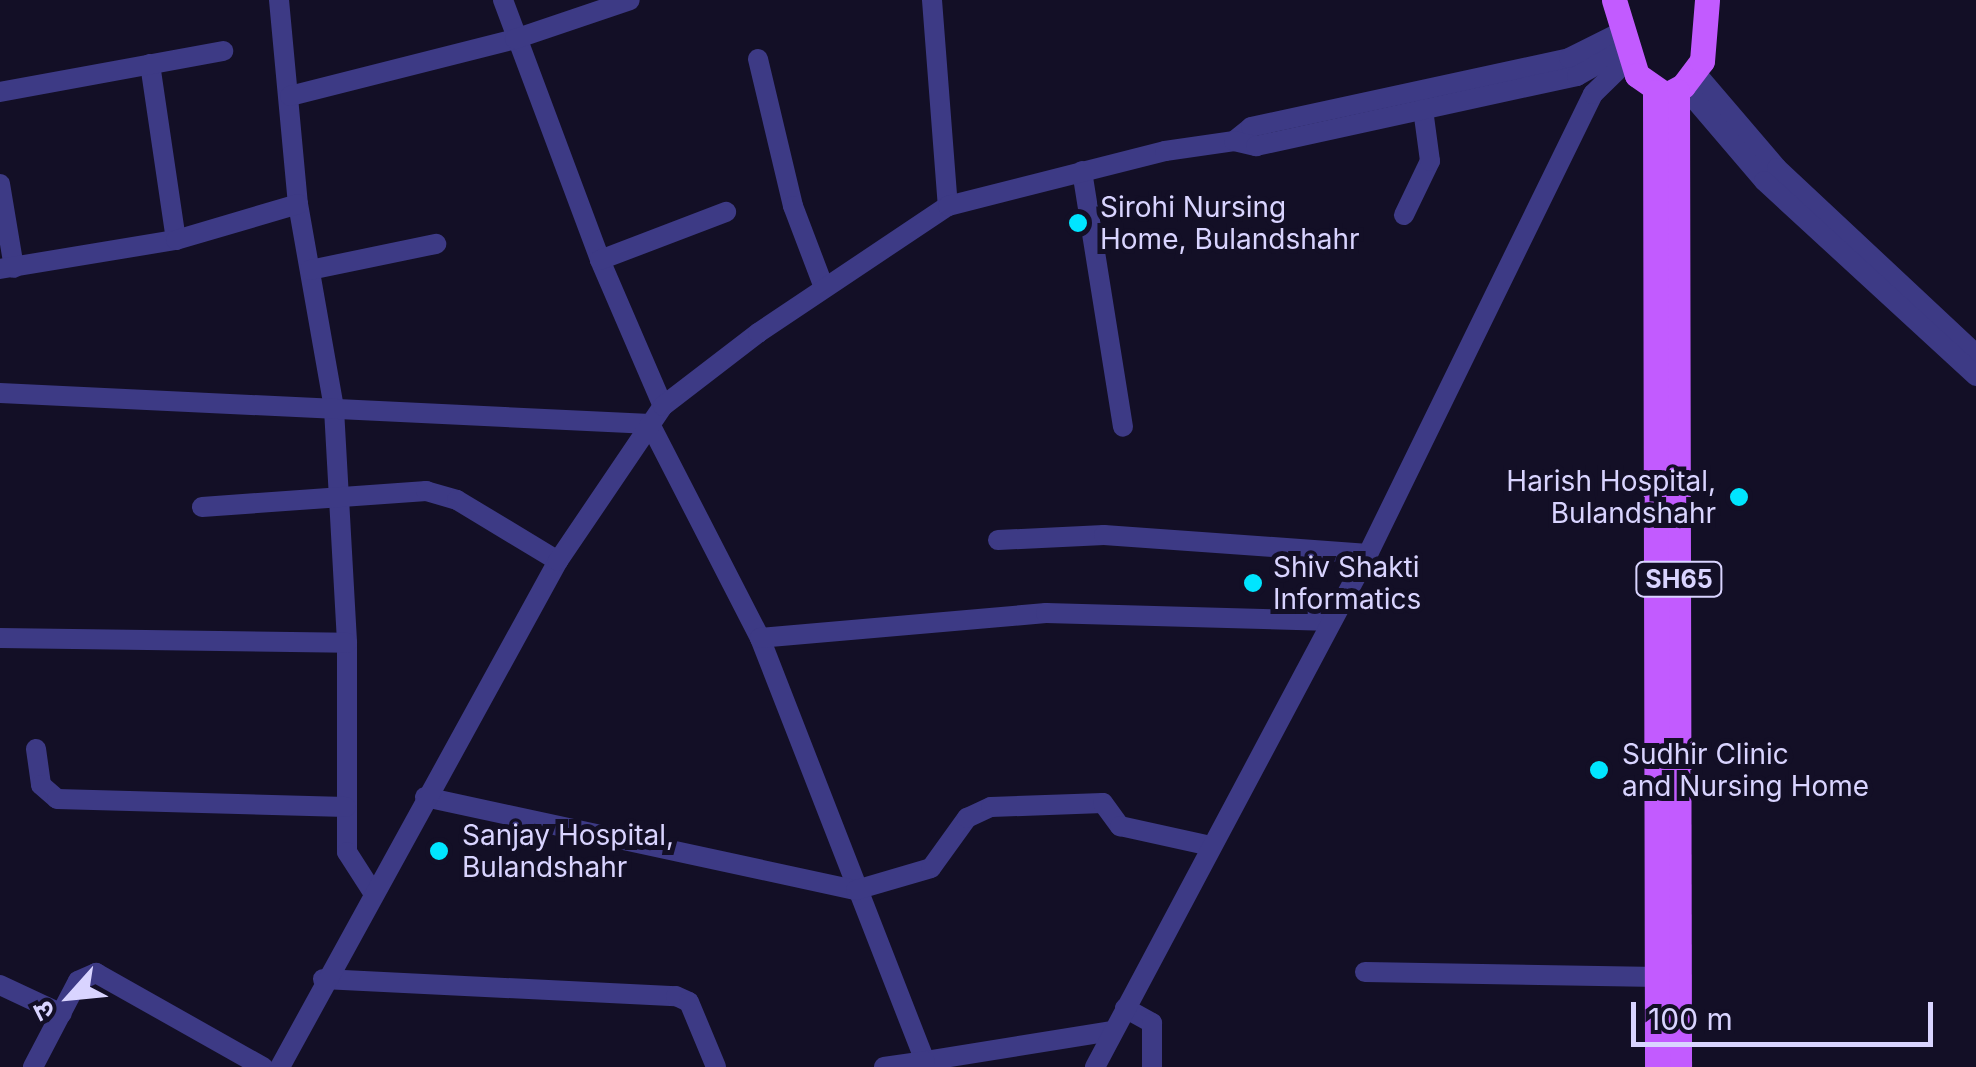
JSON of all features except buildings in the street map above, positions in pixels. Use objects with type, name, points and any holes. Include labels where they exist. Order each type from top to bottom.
[{"type":"main road","name":"SH65","points":[[1657,1067],[1678,86],[1708,36],[1707,0]]},
{"type":"main road","points":[[1618,25],[1678,86]]},
{"type":"main road","name":"SH65","points":[[1678,86],[1679,1067]]},
{"type":"street","points":[[278,0],[298,204],[334,408],[347,643],[346,807],[352,870],[374,894]]},
{"type":"street","points":[[503,0],[600,260],[663,406]]},
{"type":"street","points":[[290,96],[515,40],[630,0]]},
{"type":"street","points":[[932,0],[948,206]]},
{"type":"street","points":[[280,1067],[323,979],[558,561],[663,406],[823,285],[948,206],[1082,171],[1234,141],[1256,146],[1577,76],[1618,25]]},
{"type":"street","points":[[1234,141],[1251,127],[1569,58],[1618,25]]},
{"type":"street","points":[[1095,1067],[1368,554],[1593,94],[1618,25]]},
{"type":"street","points":[[0,92],[223,51]]},
{"type":"street","points":[[758,59],[793,206],[823,285]]},
{"type":"street","points":[[150,64],[176,240]]},
{"type":"street","points":[[1678,86],[1777,168],[1976,354]]},
{"type":"street","points":[[1678,86],[1764,180],[1976,376]]},
{"type":"street","points":[[1404,215],[1430,161],[1424,109]]},
{"type":"street","points":[[1082,171],[1123,427]]},
{"type":"street","points":[[0,184],[7,268],[176,240],[298,204]]},
{"type":"street","points":[[600,260],[726,212]]},
{"type":"street","points":[[310,270],[436,244]]},
{"type":"street","points":[[0,394],[650,424]]},
{"type":"street","points":[[650,424],[760,638],[926,1061]]},
{"type":"street","points":[[202,507],[339,494],[426,491],[458,500],[558,561]]},
{"type":"street","points":[[998,540],[1104,535],[1368,554]]},
{"type":"street","points":[[760,638],[1046,613],[1332,621]]},
{"type":"street","points":[[0,638],[347,643]]},
{"type":"street","points":[[36,749],[41,785],[57,799],[346,807]]},
{"type":"street","points":[[425,797],[856,890],[932,868],[967,818],[991,807],[1102,803],[1120,826],[1211,846]]},
{"type":"street","points":[[1364,972],[1658,977]]},
{"type":"street","points":[[34,1067],[78,981],[104,974],[264,1067]]},
{"type":"street","points":[[323,979],[676,996],[689,1002],[716,1067]]},
{"type":"street","points":[[0,985],[62,1014]]},
{"type":"street","points":[[1125,1008],[1152,1024],[1152,1067]]},
{"type":"street","points":[[884,1067],[1113,1031]]},
{"type":"place","name":"Sirohi Nursing Home, Bulandshahr","points":[[1078,223]]},
{"type":"place","name":"Harish Hospital, Bulandshahr","points":[[1739,497]]},
{"type":"place","name":"Shiv Shakti Informatics","points":[[1253,583]]},
{"type":"place","name":"Sudhir Clinic and Nursing Home","points":[[1599,770]]},
{"type":"place","name":"Sanjay Hospital, Bulandshahr","points":[[439,851]]}]
